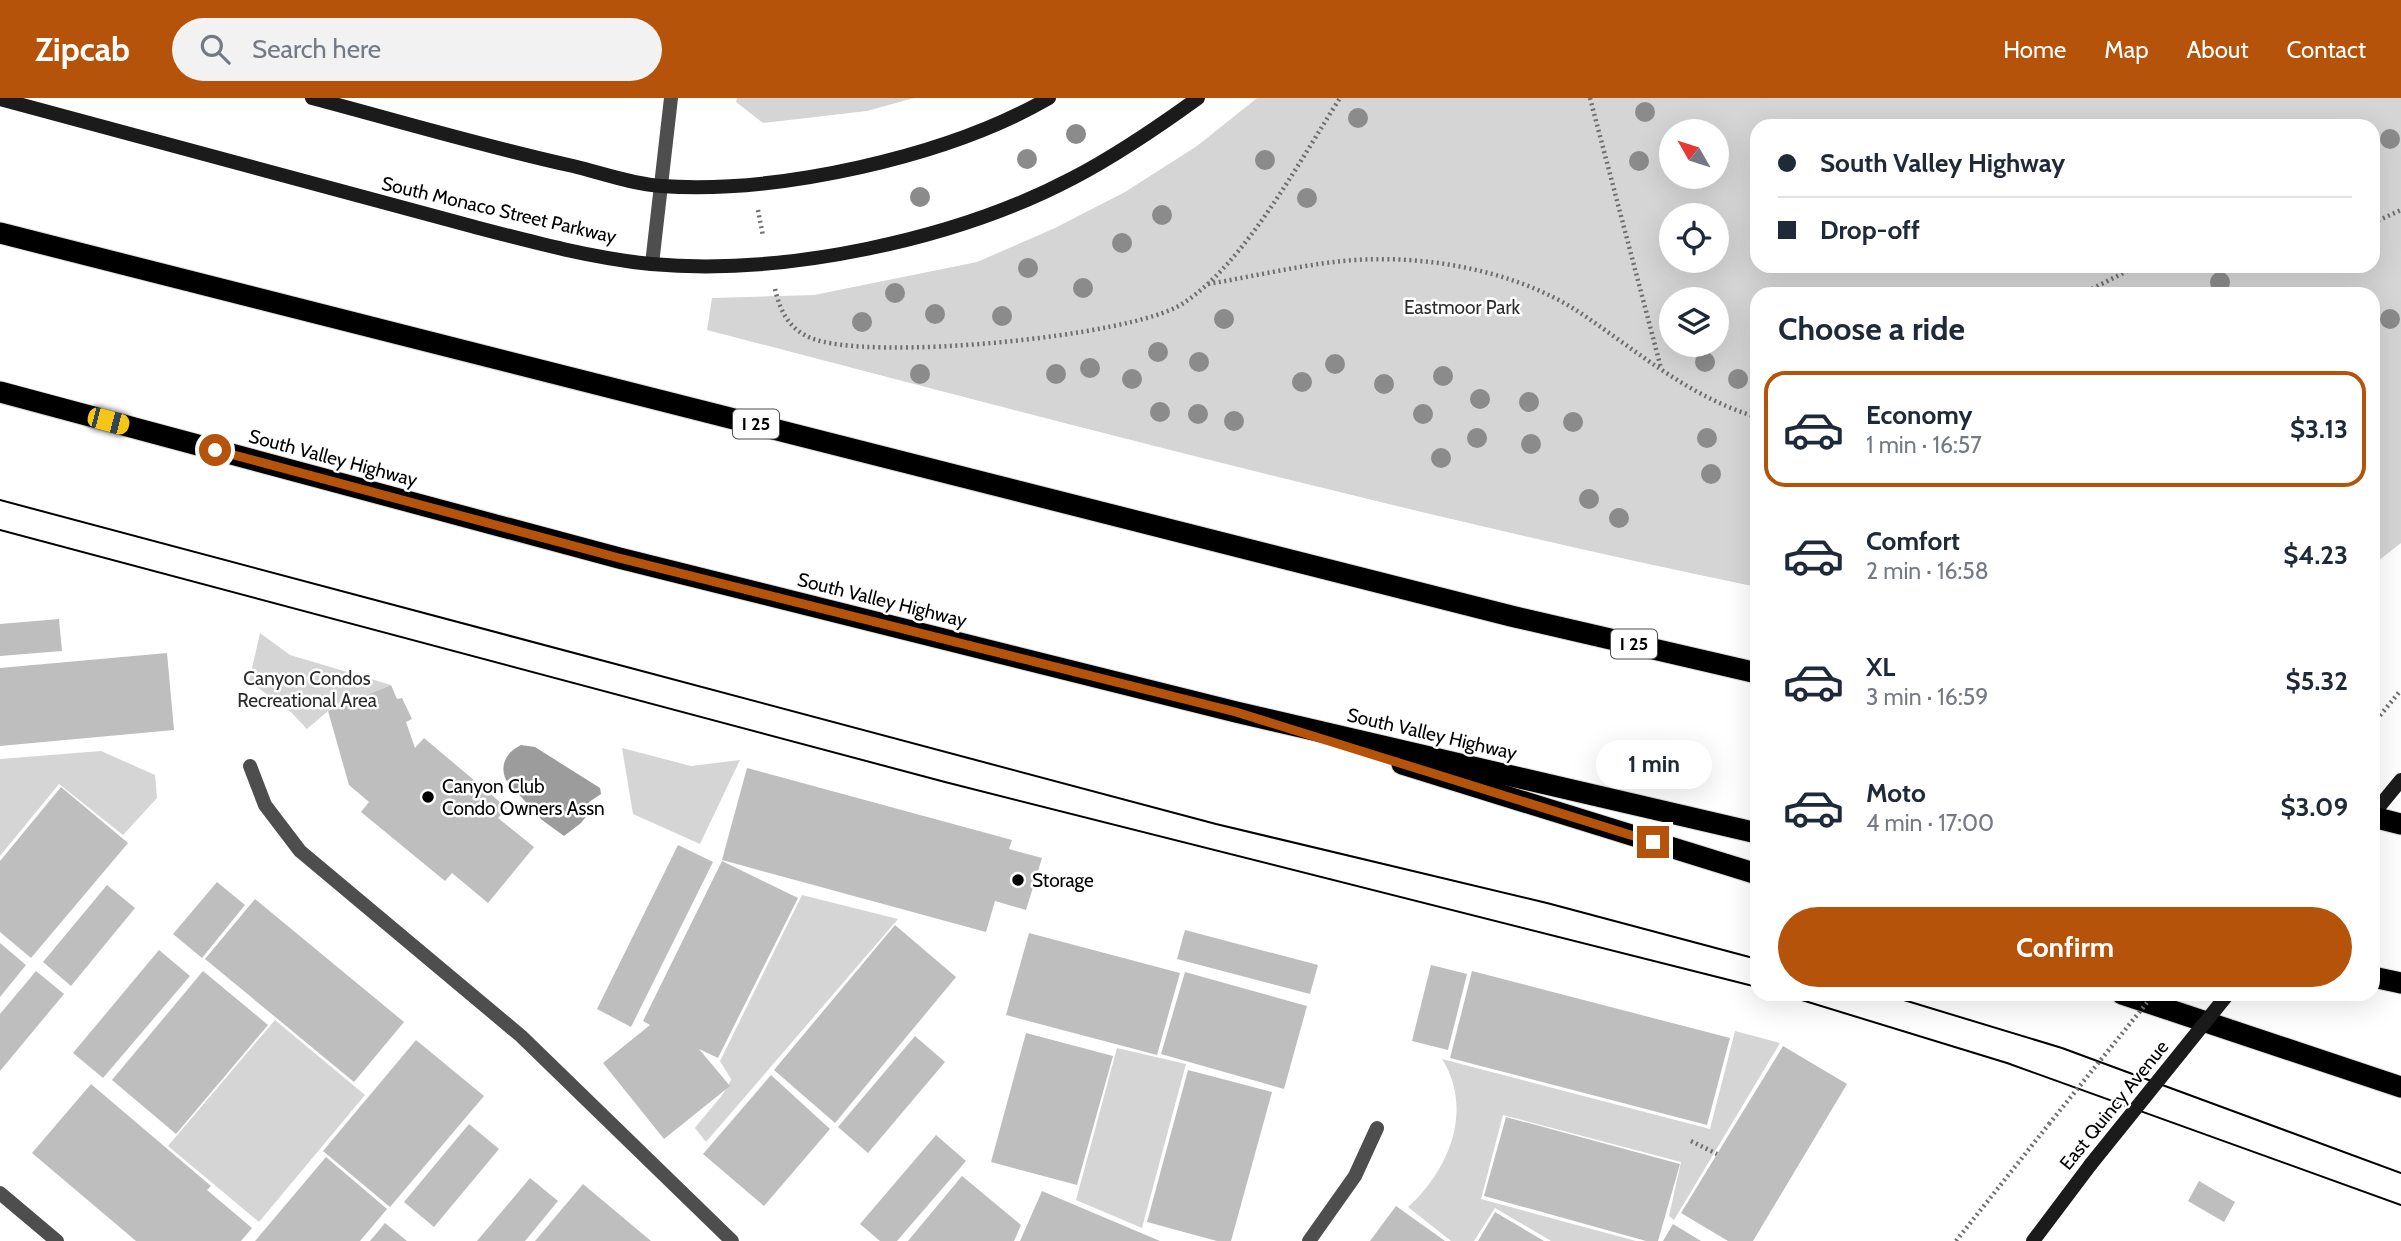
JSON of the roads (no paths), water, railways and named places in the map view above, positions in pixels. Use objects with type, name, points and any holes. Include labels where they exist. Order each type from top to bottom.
[{"type":"highway","name":"I 25","points":[[0,233],[1446,599],[1750,671]]},
{"type":"highway","name":"South Valley Highway","points":[[0,392],[619,558],[1236,712],[1750,831]]},
{"type":"highway","points":[[1236,712],[1750,872]]},
{"type":"highway","points":[[2380,818],[2401,824]]},
{"type":"highway","points":[[2380,978],[2401,983]]},
{"type":"highway","points":[[2143,1001],[2401,1087]]},
{"type":"main road","points":[[312,98],[543,160],[659,186],[753,185],[896,158],[1033,107],[1049,98]]},
{"type":"main road","name":"South Monaco Street Parkway","points":[[0,99],[487,230],[652,264],[769,262],[835,254],[917,238],[1014,205],[1072,179],[1137,141],[1198,98]]},
{"type":"main road","points":[[2380,807],[2401,780]]},
{"type":"main road","name":"East Quincy Avenue","points":[[2033,1241],[2091,1164],[2222,1001]]},
{"type":"street","points":[[652,264],[671,98]]},
{"type":"street","points":[[250,766],[265,805],[300,851],[521,1036],[732,1241]]},
{"type":"street","points":[[1309,1241],[1355,1175],[1377,1128]]},
{"type":"street","points":[[0,1193],[57,1241]]},
{"type":"tram line","points":[[0,500],[1216,824],[1547,903],[1750,957]]},
{"type":"tram line","points":[[0,530],[945,782],[1750,985]]},
{"type":"tram line","points":[[1805,1001],[2007,1063],[2401,1205]]},
{"type":"tram line","points":[[1907,1001],[2062,1048],[2401,1173]]},
{"type":"place","name":"Canyon Club Condo Owners Assn","points":[[428,797]]},
{"type":"place","name":"Storage","points":[[1018,880]]},
{"type":"park label","name":"Eastmoor Park","points":[[1462,307]]},
{"type":"park label","name":"Canyon Condos Recreational Area","points":[[307,689]]}]
